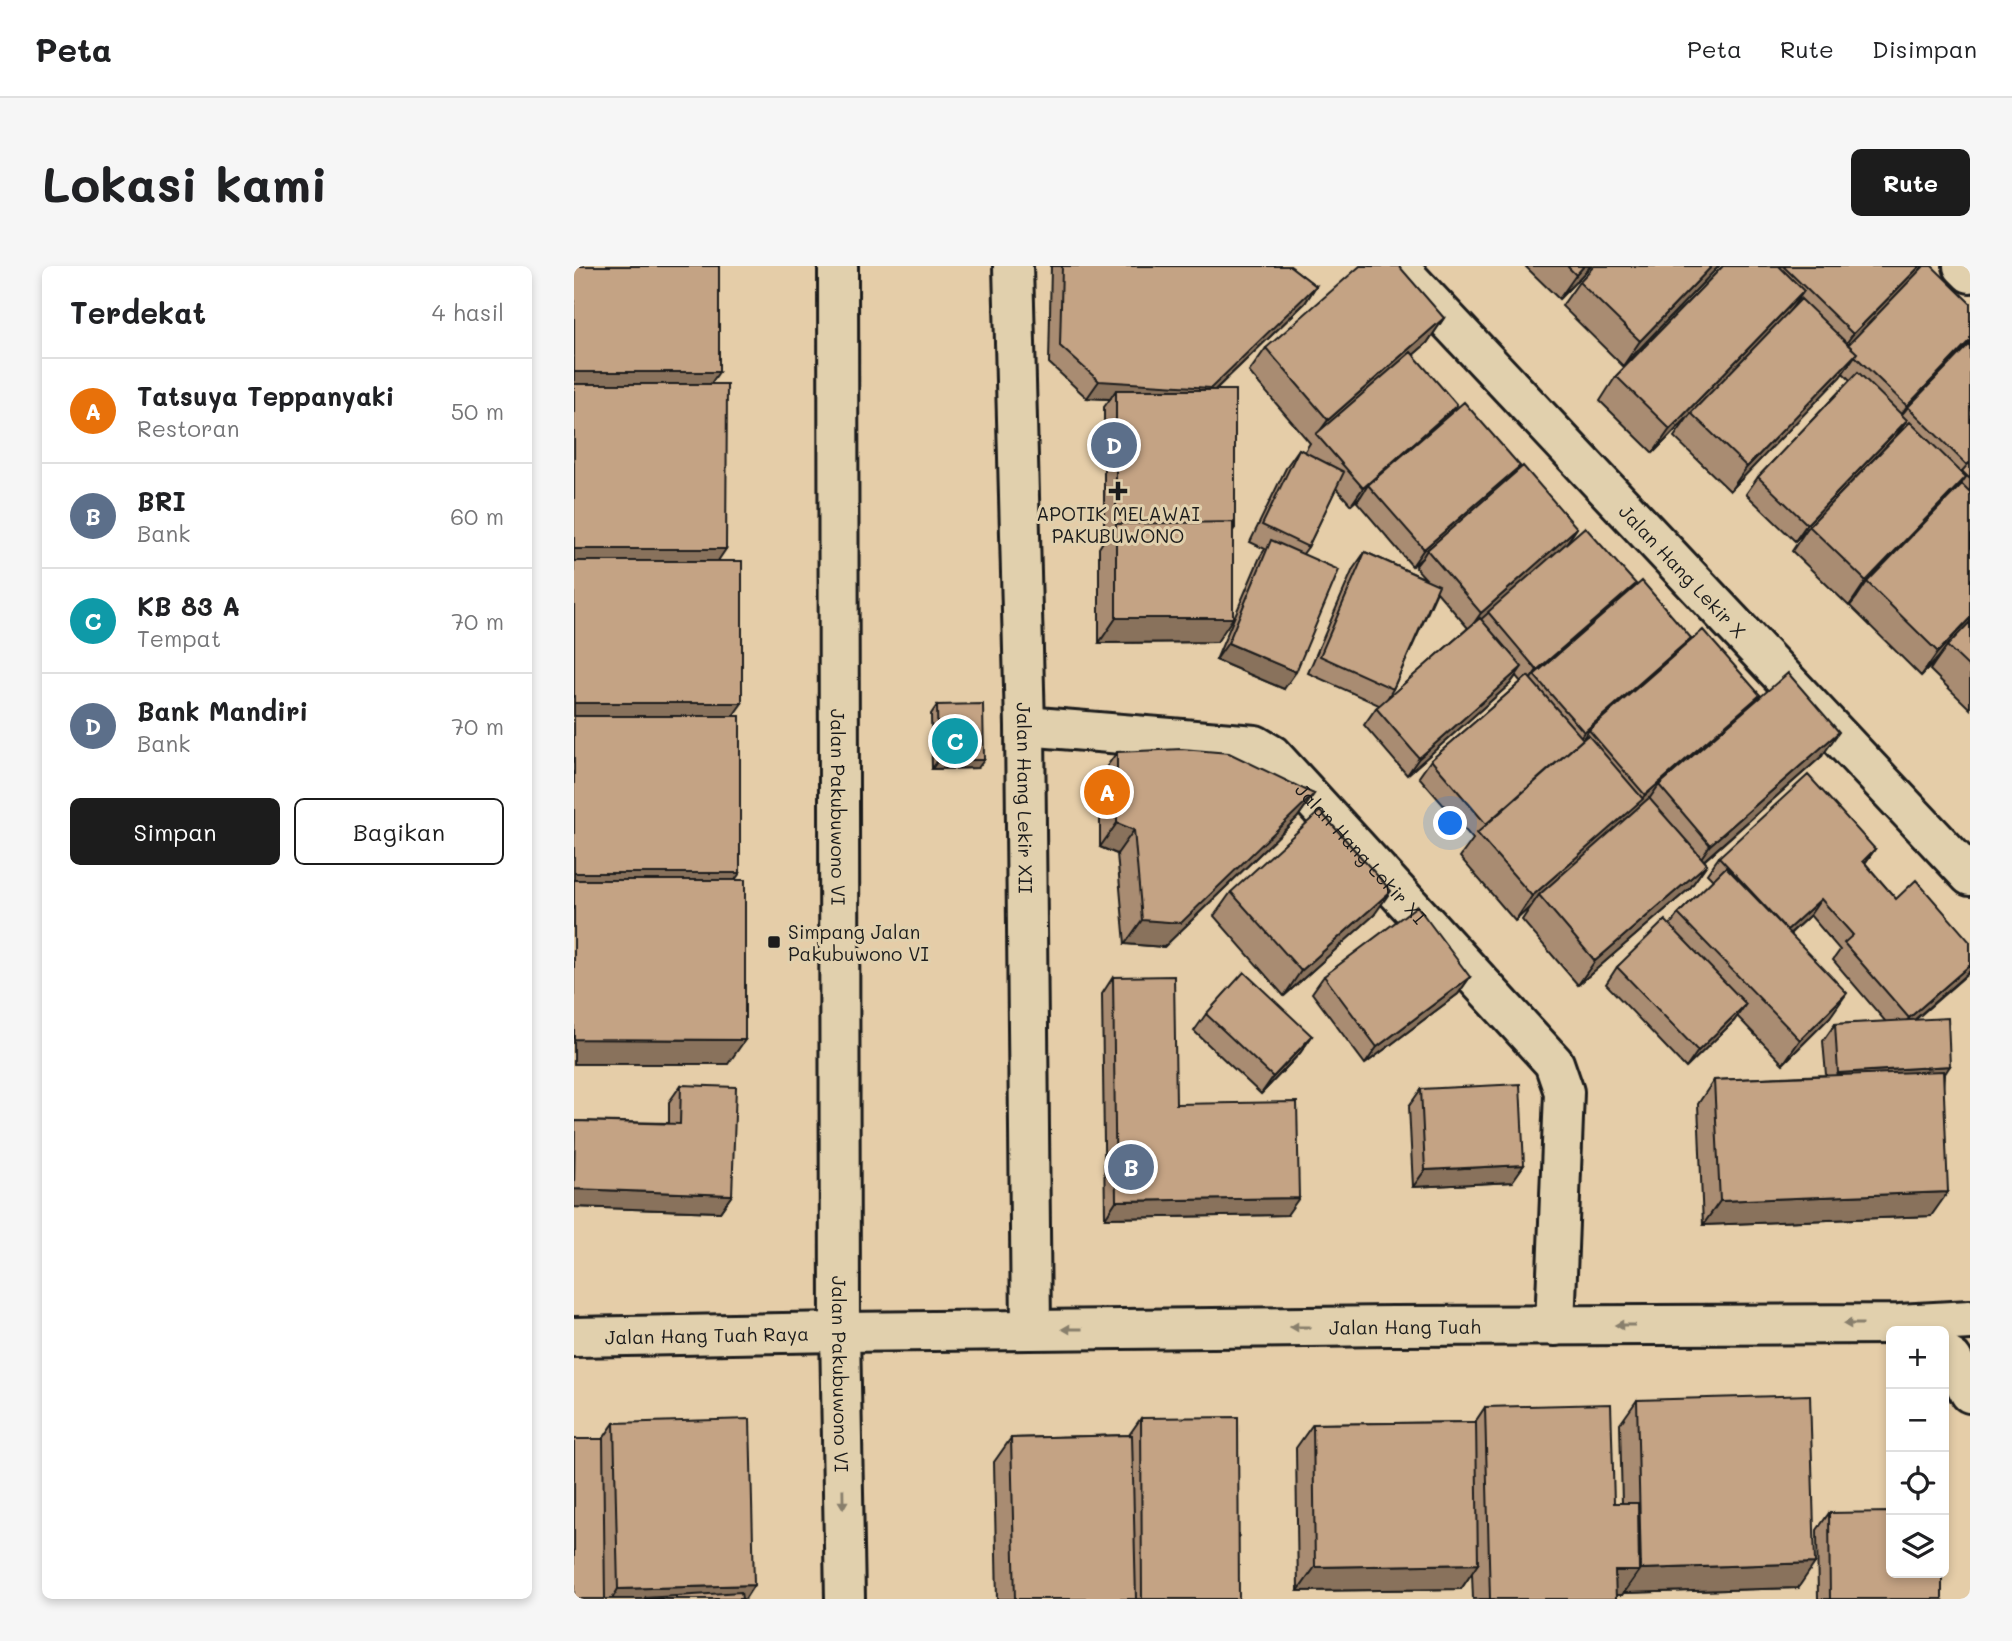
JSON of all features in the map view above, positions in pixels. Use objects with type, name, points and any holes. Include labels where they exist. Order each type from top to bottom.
[{"type":"street","name":"Jalan Pakubuwono VI","points":[[838,266],[840,1332],[845,1599]]},
{"type":"street","name":"Jalan Hang Lekir XII","points":[[1013,266],[1025,726],[1031,1329]]},
{"type":"street","name":"Jalan Hang Lekir X","points":[[1397,266],[1970,876]]},
{"type":"street","points":[[1964,266],[1970,273]]},
{"type":"street","name":"Jalan Hang Lekir XI","points":[[1025,726],[1255,746],[1272,755],[1554,1063],[1564,1092],[1555,1326]]},
{"type":"street","name":"Jalan Hang Tuah","points":[[1914,1326],[1970,1320]]},
{"type":"street","name":"Jalan Hang Tuah","points":[[840,1332],[1555,1326],[1886,1327]]},
{"type":"street","name":"Jalan Hang Tuah Raya","points":[[574,1338],[840,1332]]},
{"type":"street","points":[[1949,1357],[1970,1393]]},
{"type":"building","points":[[574,266],[719,266],[719,372],[574,372]]},
{"type":"building","points":[[1062,266],[1290,266],[1316,286],[1211,388],[1099,381],[1060,346]]},
{"type":"building","points":[[1360,266],[1399,266],[1444,318],[1328,420],[1266,348]]},
{"type":"building","points":[[1567,266],[1584,266],[1576,275]]},
{"type":"building","points":[[1594,266],[1712,266],[1640,341],[1579,282]]},
{"type":"building","points":[[1723,266],[1779,266],[1804,291],[1670,429],[1616,376]]},
{"type":"building","points":[[1783,266],[1920,266],[1853,334]]},
{"type":"building","points":[[1924,266],[1932,266],[1970,303],[1970,340],[1907,406],[1855,356],[1857,353],[1848,345]]},
{"type":"building","points":[[1801,299],[1857,353],[1747,467],[1691,413]]},
{"type":"building","points":[[1970,343],[1970,462],[1967,465],[1908,407]]},
{"type":"building","points":[[1411,352],[1457,405],[1363,488],[1316,434]]},
{"type":"building","points":[[1858,372],[1907,420],[1807,524],[1758,477]]},
{"type":"building","points":[[574,384],[727,384],[726,549],[574,549]]},
{"type":"building","points":[[1116,390],[1235,390],[1235,528],[1233,522],[1116,524]]},
{"type":"building","points":[[1464,402],[1520,466],[1424,549],[1368,485]]},
{"type":"building","points":[[1910,422],[1966,477],[1866,581],[1809,526]]},
{"type":"building","points":[[1299,449],[1344,472],[1308,547],[1262,525]]},
{"type":"building","points":[[1970,462],[1970,479],[1962,471]]},
{"type":"building","points":[[1523,466],[1577,528],[1481,613],[1427,550]]},
{"type":"building","points":[[1962,484],[1970,492],[1970,618],[1938,652],[1867,582]]},
{"type":"building","points":[[1233,522],[1233,618],[1116,618],[1116,524]]},
{"type":"building","points":[[1585,527],[1636,584],[1537,670],[1488,612]]},
{"type":"building","points":[[1271,540],[1339,570],[1296,672],[1228,643]]},
{"type":"building","points":[[1365,552],[1439,585],[1393,689],[1320,656]]},
{"type":"building","points":[[574,561],[742,561],[742,703],[574,703]]},
{"type":"building","points":[[1642,581],[1691,638],[1584,732],[1534,675]]},
{"type":"building","points":[[1480,618],[1522,667],[1419,758],[1376,708]]},
{"type":"building","points":[[1970,622],[1970,668],[1947,646]]},
{"type":"building","points":[[1703,630],[1760,695],[1645,795],[1589,730]]},
{"type":"building","points":[[1788,673],[1839,732],[1710,845],[1659,785]]},
{"type":"building","points":[[1528,676],[1583,739],[1486,824],[1431,760]]},
{"type":"building","points":[[983,704],[984,760],[938,760],[937,705]]},
{"type":"building","points":[[574,716],[740,716],[740,873],[574,873]]},
{"type":"building","points":[[1588,735],[1643,799],[1532,896],[1477,833]]},
{"type":"building","points":[[1182,749],[1229,753],[1314,794],[1181,923],[1142,920],[1134,830],[1117,823],[1117,752]]},
{"type":"building","points":[[1808,775],[1875,849],[1863,861],[1896,899],[1916,880],[1970,942],[1970,965],[1909,1018],[1844,943],[1853,935],[1821,899],[1787,930],[1719,857]]},
{"type":"building","points":[[1649,798],[1707,864],[1595,961],[1539,895]]},
{"type":"building","points":[[1320,811],[1391,891],[1301,971],[1231,892]]},
{"type":"building","points":[[1726,867],[1847,993],[1800,1040],[1678,914]]},
{"type":"building","points":[[574,880],[745,880],[745,1040],[574,1039]]},
{"type":"building","points":[[1417,906],[1470,977],[1377,1047],[1324,976]]},
{"type":"building","points":[[1665,920],[1746,1004],[1698,1051],[1617,967]]},
{"type":"building","points":[[1244,972],[1312,1036],[1273,1077],[1206,1014]]},
{"type":"building","points":[[1174,976],[1176,1104],[1297,1102],[1299,1198],[1116,1201],[1113,977]]},
{"type":"building","points":[[1948,1018],[1950,1066],[1838,1073],[1835,1024]]},
{"type":"building","points":[[1943,1071],[1948,1192],[1720,1201],[1714,1080]]},
{"type":"building","points":[[1520,1084],[1524,1165],[1425,1170],[1421,1089]]},
{"type":"building","points":[[681,1085],[736,1087],[732,1195],[574,1189],[575,1121],[680,1124]]},
{"type":"building","points":[[1810,1395],[1815,1563],[1641,1569],[1637,1400]]},
{"type":"building","points":[[1611,1404],[1614,1503],[1638,1503],[1639,1571],[1615,1571],[1616,1599],[1490,1599],[1485,1407]]},
{"type":"building","points":[[1238,1417],[1239,1599],[1142,1599],[1141,1418]]},
{"type":"building","points":[[750,1419],[754,1585],[618,1589],[614,1423]]},
{"type":"building","points":[[1476,1422],[1478,1564],[1315,1567],[1313,1424]]},
{"type":"building","points":[[1132,1435],[1136,1599],[1015,1599],[1011,1438]]},
{"type":"building","points":[[574,1439],[603,1439],[605,1599],[574,1599]]},
{"type":"building","points":[[1886,1512],[1886,1578],[1942,1578],[1942,1599],[1830,1599],[1829,1513]]},
{"type":"building","points":[[741,1592],[742,1599],[645,1599],[645,1598]]},
{"type":"place","name":"Bank Mandiri","points":[[1114,445]]},
{"type":"place","name":"APOTIK MELAWAI PAKUBUWONO","points":[[1118,491]]},
{"type":"place","name":"KB 83 A","points":[[955,741]]},
{"type":"place","name":"Tatsuya Teppanyaki","points":[[1107,792]]},
{"type":"place","name":"Simpang Jalan Pakubuwono VI","points":[[774,942]]},
{"type":"place","name":"BRI","points":[[1131,1167]]}]
